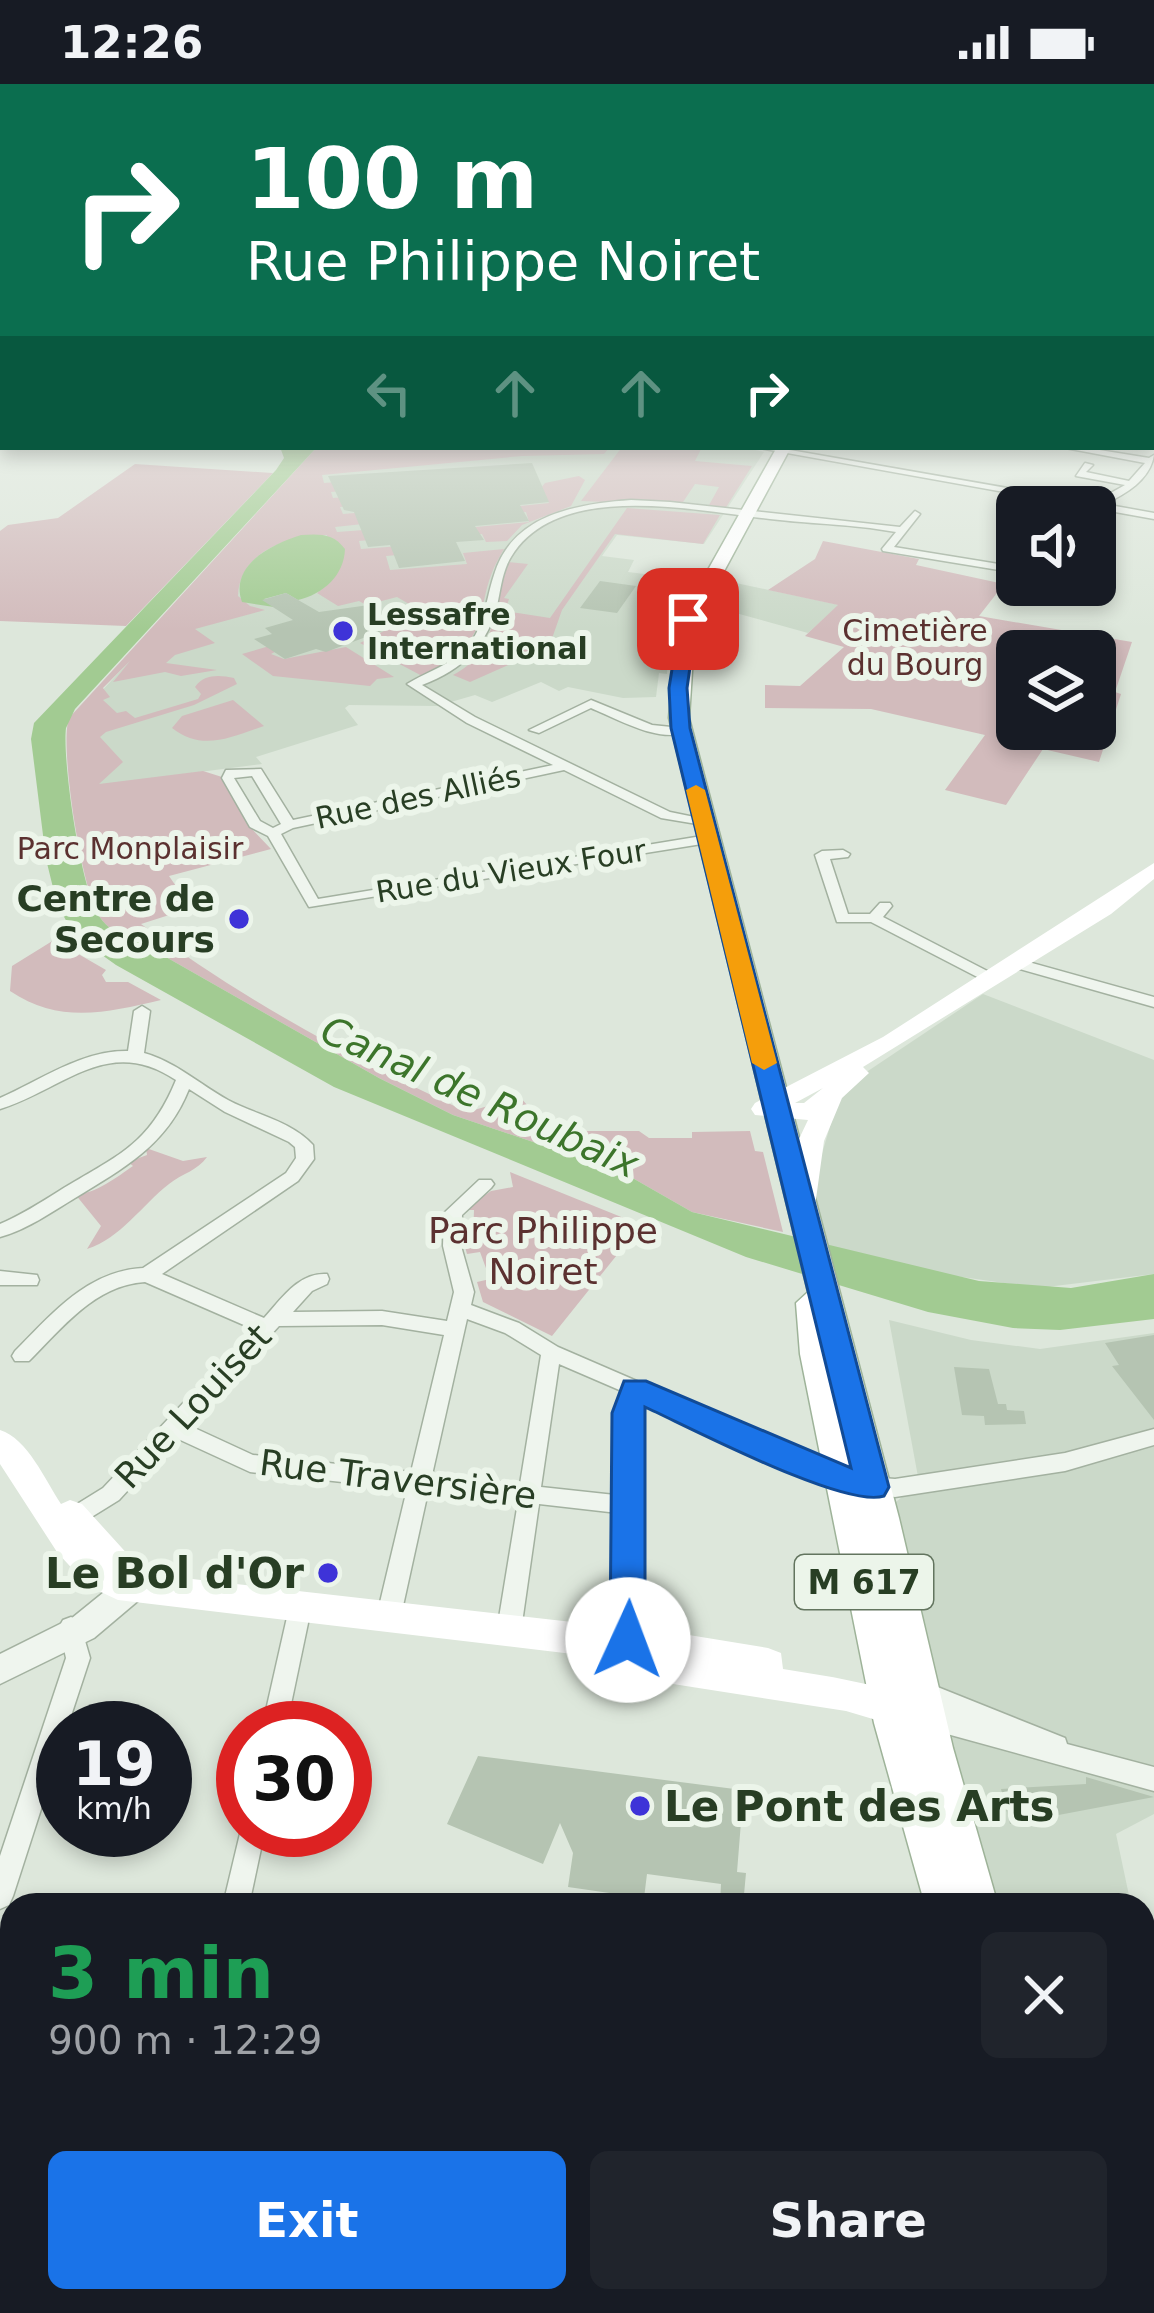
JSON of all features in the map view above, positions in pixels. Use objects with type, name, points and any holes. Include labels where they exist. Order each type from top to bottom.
[{"type":"main road","name":"M 617","points":[[773,450],[676,628],[668,688],[818,1299],[945,1893]]},
{"type":"main road","name":"M 617","points":[[700,831],[765,1065],[772,1108]]},
{"type":"main road","points":[[1014,963],[1137,875],[1154,840]]},
{"type":"main road","points":[[772,1108],[810,1112],[831,1086],[892,1042],[1103,909],[1154,869]]},
{"type":"main road","points":[[765,1065],[794,1080],[831,1086]]},
{"type":"main road","points":[[798,1220],[811,1141],[831,1086]]},
{"type":"main road","points":[[9,1451],[66,1522],[91,1569],[134,1581],[621,1646],[673,1668],[905,1700]]},
{"type":"main road","name":"M 617","points":[[905,1700],[972,1893]]},
{"type":"street","points":[[779,450],[996,489]]},
{"type":"street","points":[[811,457],[820,450]]},
{"type":"street","points":[[1086,450],[1153,459]]},
{"type":"street","points":[[1116,494],[1133,484],[1153,459]]},
{"type":"street","points":[[1066,484],[1088,465]]},
{"type":"street","points":[[1078,474],[1133,484]]},
{"type":"street","points":[[700,831],[471,720],[412,684],[448,671],[474,647],[489,617],[503,561],[524,532],[579,508],[626,504],[854,521],[902,530]]},
{"type":"street","points":[[1116,510],[1154,516]]},
{"type":"street","points":[[915,514],[887,549],[996,567]]},
{"type":"street","points":[[535,730],[591,704],[676,732]]},
{"type":"street","name":"Rue des Alliés","points":[[273,832],[566,766]]},
{"type":"street","points":[[273,832],[255,824],[228,778],[231,773],[256,772],[290,825]]},
{"type":"street","name":"Rue du Vieux Four","points":[[273,832],[314,904],[700,831]]},
{"type":"street","points":[[843,854],[821,855],[842,920],[879,912],[990,978]]},
{"type":"street","points":[[1014,963],[1154,1002]]},
{"type":"street","points":[[134,1057],[142,1012]]},
{"type":"street","points":[[0,1104],[83,1065],[134,1057],[159,1063],[248,1118],[304,1145],[305,1159],[277,1188],[147,1275]]},
{"type":"street","points":[[0,1232],[31,1219],[134,1156],[169,1117],[184,1080]]},
{"type":"street","points":[[389,1615],[465,1287],[453,1251],[452,1219],[459,1204],[485,1184]]},
{"type":"street","points":[[22,1356],[99,1287],[128,1275],[147,1275],[270,1323],[458,1319],[512,1328],[551,1352],[857,1483],[895,1488],[1065,1462],[1154,1437]]},
{"type":"street","points":[[0,1278],[31,1280]]},
{"type":"street","name":"Rue Louiset","points":[[66,1522],[105,1500],[305,1286],[320,1279]]},
{"type":"street","points":[[509,1630],[551,1352]]},
{"type":"street","points":[[621,1646],[631,1524],[628,1408],[635,1389]]},
{"type":"street","name":"Rue Traversière","points":[[176,1428],[250,1463],[627,1505]]},
{"type":"street","points":[[4,1667],[71,1628],[134,1581]]},
{"type":"street","points":[[280,1701],[301,1604]]},
{"type":"street","points":[[1,1893],[78,1658],[71,1628]]},
{"type":"street","points":[[905,1700],[1154,1779]]},
{"type":"street","points":[[239,1893],[246,1857]]},
{"type":"shaded area","points":[[281,450],[314,450],[75,709],[66,728],[74,824],[92,901],[106,924],[453,1115],[622,1172],[692,1212],[979,1281],[1071,1288],[1154,1274],[1154,1319],[1060,1330],[1013,1328],[928,1312],[746,1257],[334,1087],[116,965],[74,935],[57,904],[46,859],[31,739],[34,723],[284,458]]},
{"type":"shaded area","points":[[365,450],[764,452],[704,544],[617,535],[602,556],[634,560],[628,572],[693,580],[669,625],[667,674],[659,673],[656,697],[623,698],[568,687],[559,691],[541,682],[492,702],[475,695],[437,706],[349,705],[345,708],[358,725],[256,757],[262,764],[82,787],[75,729],[83,711],[220,564],[337,461]]},
{"type":"shaded area","points":[[301,535],[331,537],[345,549],[341,568],[330,582],[298,600],[286,593],[264,599],[274,607],[242,602],[240,589],[247,567],[277,544]]},
{"type":"shaded area","points":[[717,579],[839,605],[808,633],[703,604]]},
{"type":"shaded area","points":[[983,994],[1154,1060],[1154,1274],[1038,1288],[934,1273],[835,1250],[820,1241],[812,1187],[837,1103],[856,1079]]},
{"type":"shaded area","points":[[889,1320],[971,1340],[1040,1349],[1154,1333],[1154,1814],[1116,1834],[1128,1893],[991,1893],[928,1681],[891,1506],[902,1497],[921,1493]]},
{"type":"green space","name":"Parc Monplaisir","points":[[314,450],[607,450],[604,454],[522,456],[322,475],[324,483],[386,478],[414,484],[331,492],[333,498],[394,493],[421,500],[340,507],[343,514],[401,509],[419,518],[335,527],[337,532],[405,527],[433,534],[359,541],[361,549],[414,545],[444,551],[386,556],[390,570],[467,564],[463,553],[504,549],[475,632],[465,646],[424,677],[360,643],[404,621],[393,615],[355,626],[350,622],[409,604],[397,597],[338,606],[317,593],[331,582],[327,535],[283,542],[257,557],[241,581],[238,596],[265,610],[195,629],[215,643],[175,655],[166,663],[217,670],[181,676],[165,672],[113,682],[130,661],[103,688],[110,697],[103,700],[117,713],[126,711],[135,718],[198,699],[201,694],[195,687],[207,678],[234,678],[237,684],[194,705],[106,732],[100,737],[123,762],[99,784],[203,771],[222,777],[251,828],[271,849],[169,876],[191,908],[141,924],[219,978],[382,1071],[467,1112],[520,1097],[550,1131],[639,1131],[649,1138],[692,1138],[692,1132],[750,1131],[755,1151],[763,1152],[783,1232],[692,1212],[622,1172],[453,1115],[112,929],[99,916],[86,878],[67,757],[69,718]]},
{"type":"green space","points":[[620,450],[700,450],[695,461],[752,466],[725,509],[708,507],[719,487],[695,484],[681,505],[581,501]]},
{"type":"green space","points":[[135,464],[273,473],[126,626],[0,621],[0,531],[8,525],[58,518]]},
{"type":"green space","points":[[579,476],[585,480],[571,506],[522,525],[507,541],[486,542],[482,534],[459,536],[455,529],[529,522],[526,512],[514,513],[511,507],[549,503],[541,488],[545,483]]},
{"type":"green space","points":[[627,508],[720,515],[703,544],[615,534],[562,610],[549,647],[470,682],[453,675],[468,665],[487,640],[508,562],[528,564],[504,598],[509,599],[505,611],[550,618]]},
{"type":"green space","name":"Cimetière du Bourg","points":[[823,541],[919,559],[916,565],[996,582],[996,594],[979,616],[1061,630],[996,630],[996,750],[1042,750],[1006,805],[945,790],[985,735],[871,709],[765,708],[765,685],[800,686],[844,647],[805,636],[838,605],[768,590],[815,559]]},
{"type":"green space","points":[[307,635],[271,654],[284,659],[346,647],[394,677],[377,679],[370,686],[273,676],[242,654]]},
{"type":"green space","name":"Cimetière du Bourg","points":[[1116,639],[1132,642],[1116,689]]},
{"type":"green space","points":[[233,700],[264,726],[206,741],[172,728],[182,716]]},
{"type":"green space","name":"Cimetière du Bourg","points":[[1047,750],[1103,750],[1099,762]]},
{"type":"green space","points":[[54,940],[106,970],[102,975],[106,982],[128,982],[161,1000],[102,1012],[65,1012],[10,991],[12,966]]},
{"type":"green space","points":[[146,1148],[183,1161],[207,1157],[110,1237],[87,1249],[101,1226],[75,1194],[113,1180],[133,1166],[128,1162],[147,1155]]},
{"type":"green space","name":"Parc Philippe Noiret","points":[[510,1172],[641,1225],[552,1336],[483,1302],[477,1282],[490,1279],[480,1252],[467,1254],[462,1236],[473,1236],[474,1210],[463,1210],[491,1191],[513,1187]]},
{"type":"building","points":[[532,463],[549,502],[520,505],[529,521],[475,526],[484,540],[456,542],[465,561],[399,568],[390,545],[368,547],[354,512],[344,510],[328,476]]},
{"type":"building","points":[[600,581],[636,586],[617,613],[580,608]]},
{"type":"building","points":[[286,593],[319,612],[369,605],[403,623],[326,652],[316,649],[285,659],[254,639],[272,634],[265,628],[293,620],[262,600]]},
{"type":"building","points":[[1154,1335],[1154,1420],[1112,1366],[1119,1365],[1105,1343]]},
{"type":"building","points":[[954,1367],[989,1369],[998,1404],[1024,1411],[1026,1424],[985,1425],[984,1416],[962,1415]]},
{"type":"building","name":"Le Pont des Arts","points":[[478,1756],[750,1791],[749,1823],[741,1822],[737,1872],[746,1873],[744,1893],[721,1893],[721,1884],[647,1874],[645,1893],[568,1887],[573,1853],[560,1823],[543,1864],[447,1824]]},
{"type":"building","points":[[1086,1777],[1154,1797],[1010,1824],[1001,1789],[1086,1784]]},
{"type":"slow traffic","points":[[696,790],[764,1063]]},
{"type":"place","name":"Lessafre International","points":[[343,631]]},
{"type":"place","name":"Centre de Secours","points":[[239,919]]},
{"type":"place","name":"Le Bol d'Or","points":[[328,1573]]},
{"type":"place","name":"Le Pont des Arts","points":[[640,1806]]},
{"type":"route","points":[[628,1640],[628,1413],[635,1389],[820,1472],[872,1487],[680,728],[678,688],[688,619]]},
{"type":"water label","name":"Canal de Roubaix","points":[[480,1097]]}]
